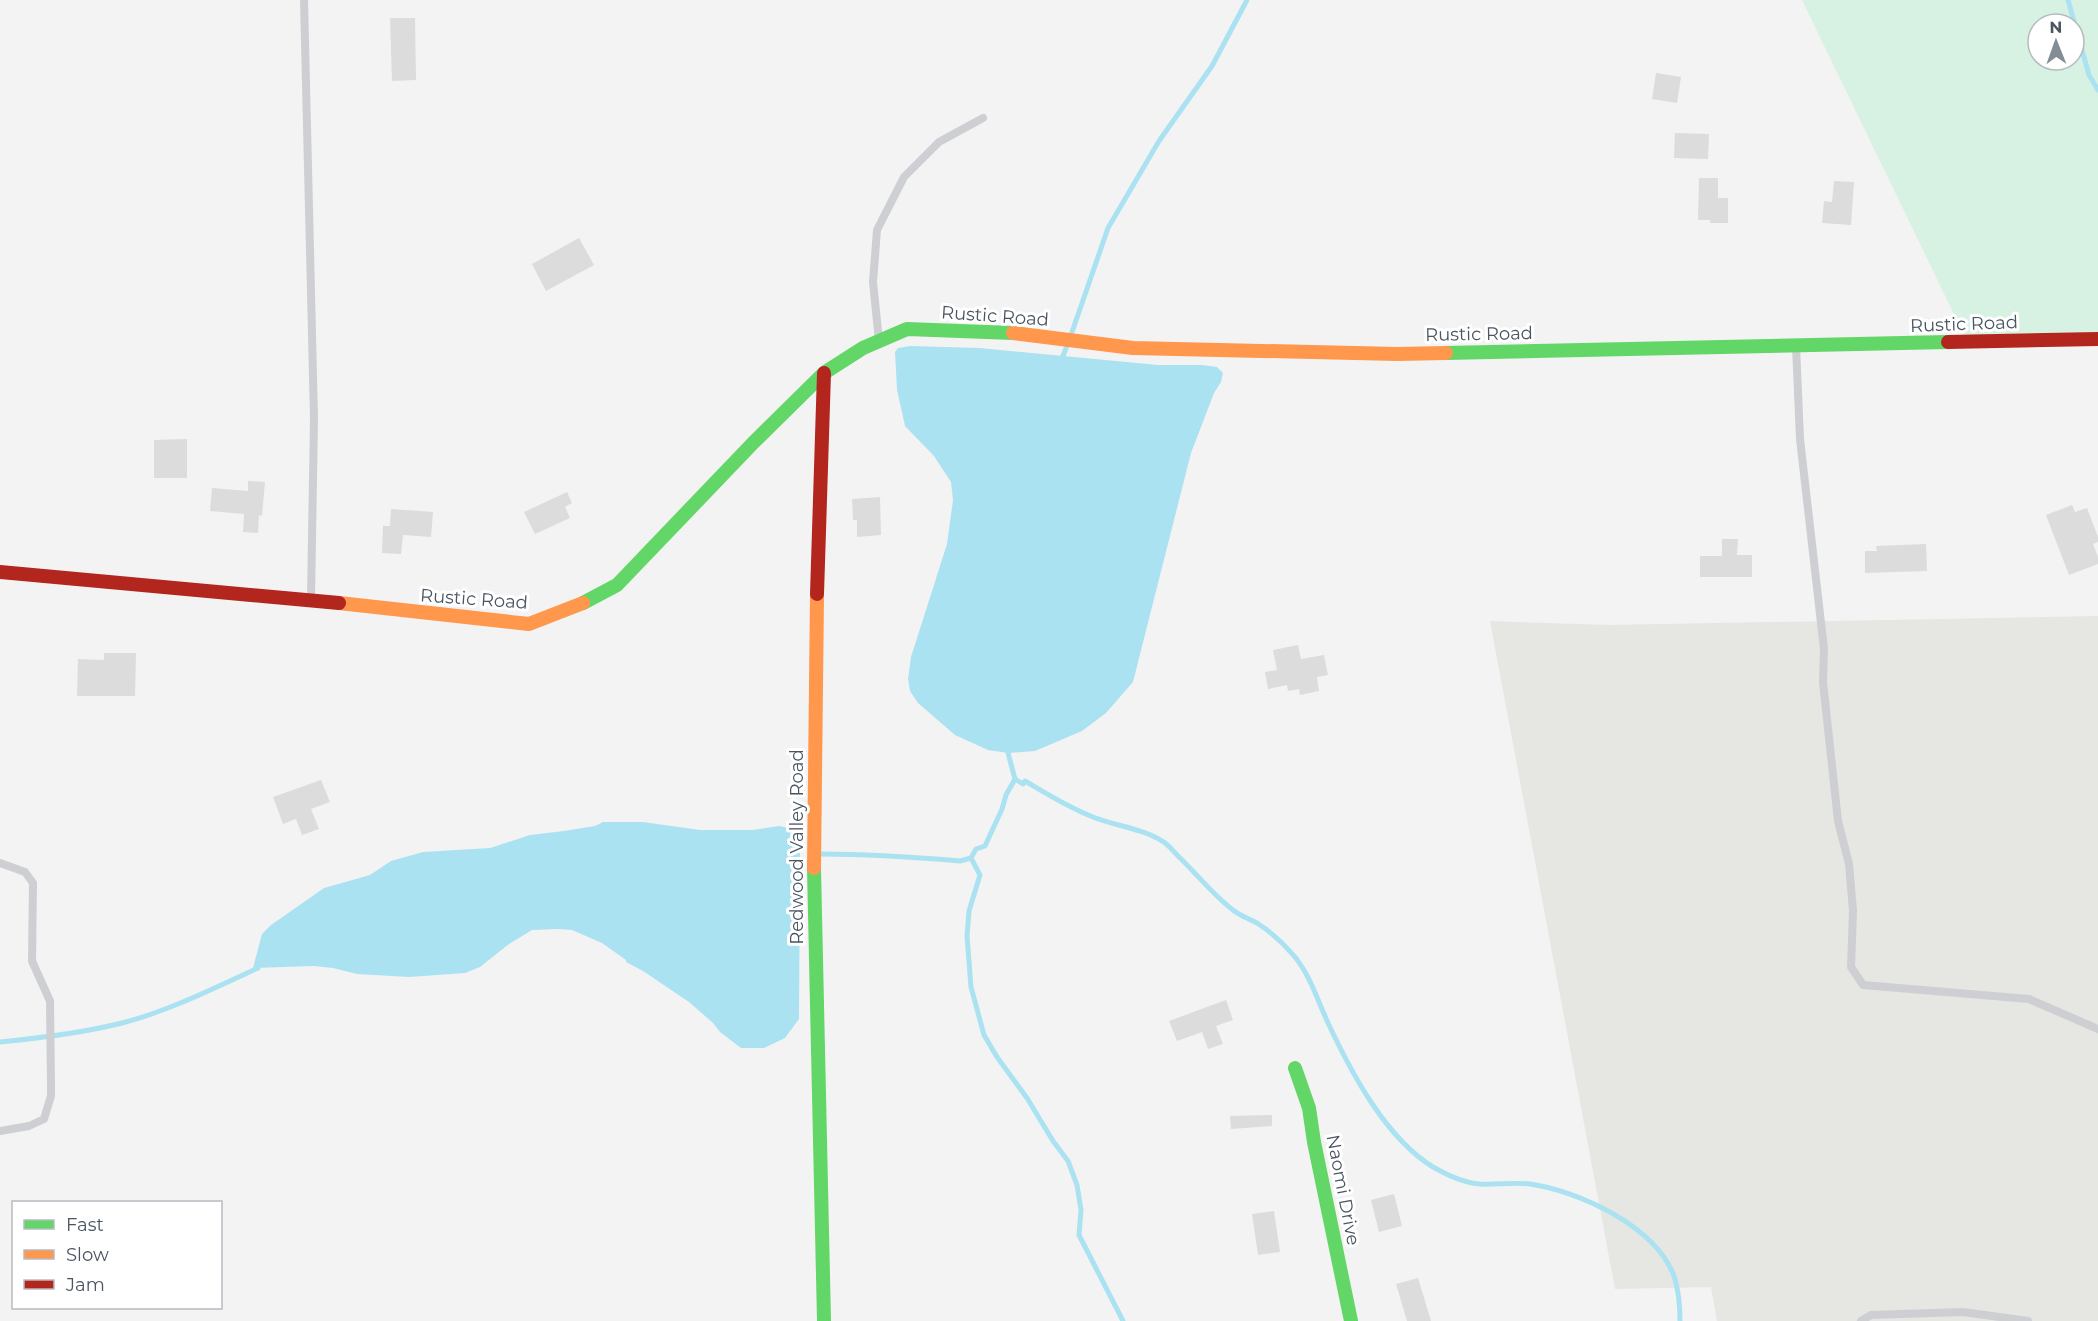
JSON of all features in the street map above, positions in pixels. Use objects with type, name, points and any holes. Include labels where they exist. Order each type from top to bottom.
[{"type":"street","name":"Rustic Road","points":[[0,572],[311,600],[529,624],[575,607],[617,585],[753,443],[824,373],[863,348],[907,329],[1029,334],[1133,348],[1397,354],[2098,339]]},
{"type":"street","name":"Redwood Valley Road","points":[[824,373],[816,624],[814,921],[824,1321]]},
{"type":"street","name":"Naomi Drive","points":[[1295,1068],[1309,1108],[1351,1321]]},
{"type":"lane","points":[[304,0],[314,418],[311,600]]},
{"type":"lane","points":[[879,341],[873,282],[877,230],[904,177],[939,142],[982,118]]},
{"type":"lane","points":[[1796,346],[1800,439],[1824,649],[1823,682],[1838,821],[1849,864],[1853,911],[1851,967],[1863,985],[2029,999],[2098,1029]]},
{"type":"lane","points":[[0,862],[24,872],[33,883],[32,961],[50,1001],[51,1096],[44,1119],[29,1126],[0,1131]]},
{"type":"lane","points":[[1861,1321],[1871,1315],[1963,1312],[2028,1321]]},
{"type":"shaded area","points":[[2098,616],[2098,1321],[1717,1321],[1711,1287],[1615,1289],[1490,621],[1609,625]]},
{"type":"green space","points":[[1802,0],[2098,0],[2098,339],[1967,341]]},
{"type":"water","points":[[910,346],[980,348],[1158,365],[1202,365],[1217,367],[1223,373],[1191,453],[1133,682],[1106,713],[1082,731],[1035,751],[1008,753],[988,750],[955,735],[918,703],[910,691],[908,679],[911,657],[947,544],[953,500],[951,482],[934,456],[905,426],[897,390],[895,352],[898,348]]},
{"type":"water","points":[[603,822],[643,822],[700,830],[753,830],[779,826],[793,829],[800,854],[799,1019],[785,1038],[764,1048],[741,1048],[720,1032],[689,1002],[626,962],[602,943],[572,930],[532,930],[509,944],[480,967],[465,973],[409,977],[357,974],[313,966],[253,968],[262,934],[271,925],[324,888],[370,875],[391,861],[423,852],[490,848],[530,835],[595,826]]},
{"type":"building","points":[[390,18],[415,18],[416,80],[392,81]]},
{"type":"building","points":[[1656,73],[1681,77],[1677,103],[1652,99]]},
{"type":"building","points":[[1675,133],[1709,134],[1708,159],[1674,158]]},
{"type":"building","points":[[1699,178],[1718,178],[1718,198],[1728,198],[1728,223],[1698,220]]},
{"type":"building","points":[[1834,181],[1854,182],[1851,225],[1822,223],[1824,201],[1832,202]]},
{"type":"building","points":[[579,238],[594,265],[546,291],[532,264]]},
{"type":"building","points":[[187,439],[187,478],[154,478],[154,440]]},
{"type":"building","points":[[248,481],[265,482],[258,533],[243,532],[244,514],[210,511],[212,488],[248,491]]},
{"type":"building","points":[[567,492],[572,503],[565,507],[570,518],[535,534],[524,512]]},
{"type":"building","points":[[880,497],[881,535],[857,537],[857,520],[853,520],[852,499]]},
{"type":"building","points":[[2072,505],[2075,512],[2087,508],[2098,537],[2098,542],[2093,544],[2098,564],[2069,575],[2046,515]]},
{"type":"building","points":[[391,509],[433,512],[431,537],[403,535],[401,554],[382,553],[383,526],[390,526]]},
{"type":"building","points":[[1722,539],[1738,539],[1737,555],[1752,555],[1752,577],[1700,577],[1700,556],[1722,556]]},
{"type":"building","points":[[1926,544],[1927,571],[1865,573],[1865,551],[1877,551],[1876,546]]},
{"type":"building","points":[[1298,645],[1301,659],[1324,655],[1328,675],[1317,677],[1319,691],[1300,695],[1299,689],[1288,691],[1287,685],[1268,689],[1265,672],[1277,670],[1273,650]]},
{"type":"building","points":[[104,653],[136,653],[135,696],[77,696],[78,659],[104,660]]},
{"type":"building","points":[[321,780],[330,802],[311,809],[319,829],[302,835],[296,819],[283,824],[273,797]]},
{"type":"building","points":[[1226,1000],[1233,1020],[1216,1026],[1223,1044],[1208,1049],[1202,1032],[1177,1041],[1169,1021]]},
{"type":"building","points":[[1272,1115],[1272,1126],[1231,1129],[1230,1116]]},
{"type":"building","points":[[1394,1194],[1402,1226],[1379,1232],[1371,1200]]},
{"type":"building","points":[[1274,1211],[1280,1252],[1258,1255],[1252,1214]]},
{"type":"building","points":[[1418,1278],[1431,1321],[1407,1321],[1396,1284]]},
{"type":"waterway","points":[[1071,335],[1108,228],[1159,141],[1212,66],[1247,0]]},
{"type":"waterway","points":[[2068,0],[2089,75],[2098,90]]},
{"type":"waterway","points":[[1063,356],[1068,343]]},
{"type":"waterway","points":[[820,854],[960,861],[971,858],[976,849],[985,846],[1015,779],[1008,753]]},
{"type":"waterway","points":[[1015,779],[1023,784],[1025,781],[1084,813],[1145,833],[1166,844],[1226,904],[1267,930],[1295,957],[1310,981],[1338,1044],[1372,1104],[1416,1155],[1433,1167],[1462,1180],[1480,1184],[1517,1183],[1549,1188],[1570,1194],[1613,1214],[1633,1227],[1664,1258],[1676,1282],[1680,1321]]},
{"type":"waterway","points":[[971,858],[980,875],[969,911],[967,936],[971,987],[984,1035],[1068,1161],[1077,1185],[1081,1210],[1079,1235],[1123,1321]]},
{"type":"waterway","points":[[0,1042],[107,1027],[140,1018],[258,968]]},
{"type":"traffic: fast","points":[[583,603],[617,585],[753,443],[824,373],[863,348],[907,329],[1013,333]]},
{"type":"traffic: fast","points":[[1446,353],[1948,342]]},
{"type":"traffic: fast","points":[[814,868],[824,1321]]},
{"type":"traffic: fast","points":[[1295,1068],[1309,1108],[1351,1321]]},
{"type":"traffic: slow","points":[[1013,333],[1133,348],[1446,353]]},
{"type":"traffic: slow","points":[[814,868],[817,594]]},
{"type":"traffic: slow","points":[[339,603],[529,624],[583,603]]},
{"type":"traffic: jam","points":[[1948,342],[2098,339]]},
{"type":"traffic: jam","points":[[817,594],[824,373]]},
{"type":"traffic: jam","points":[[0,572],[339,603]]}]
